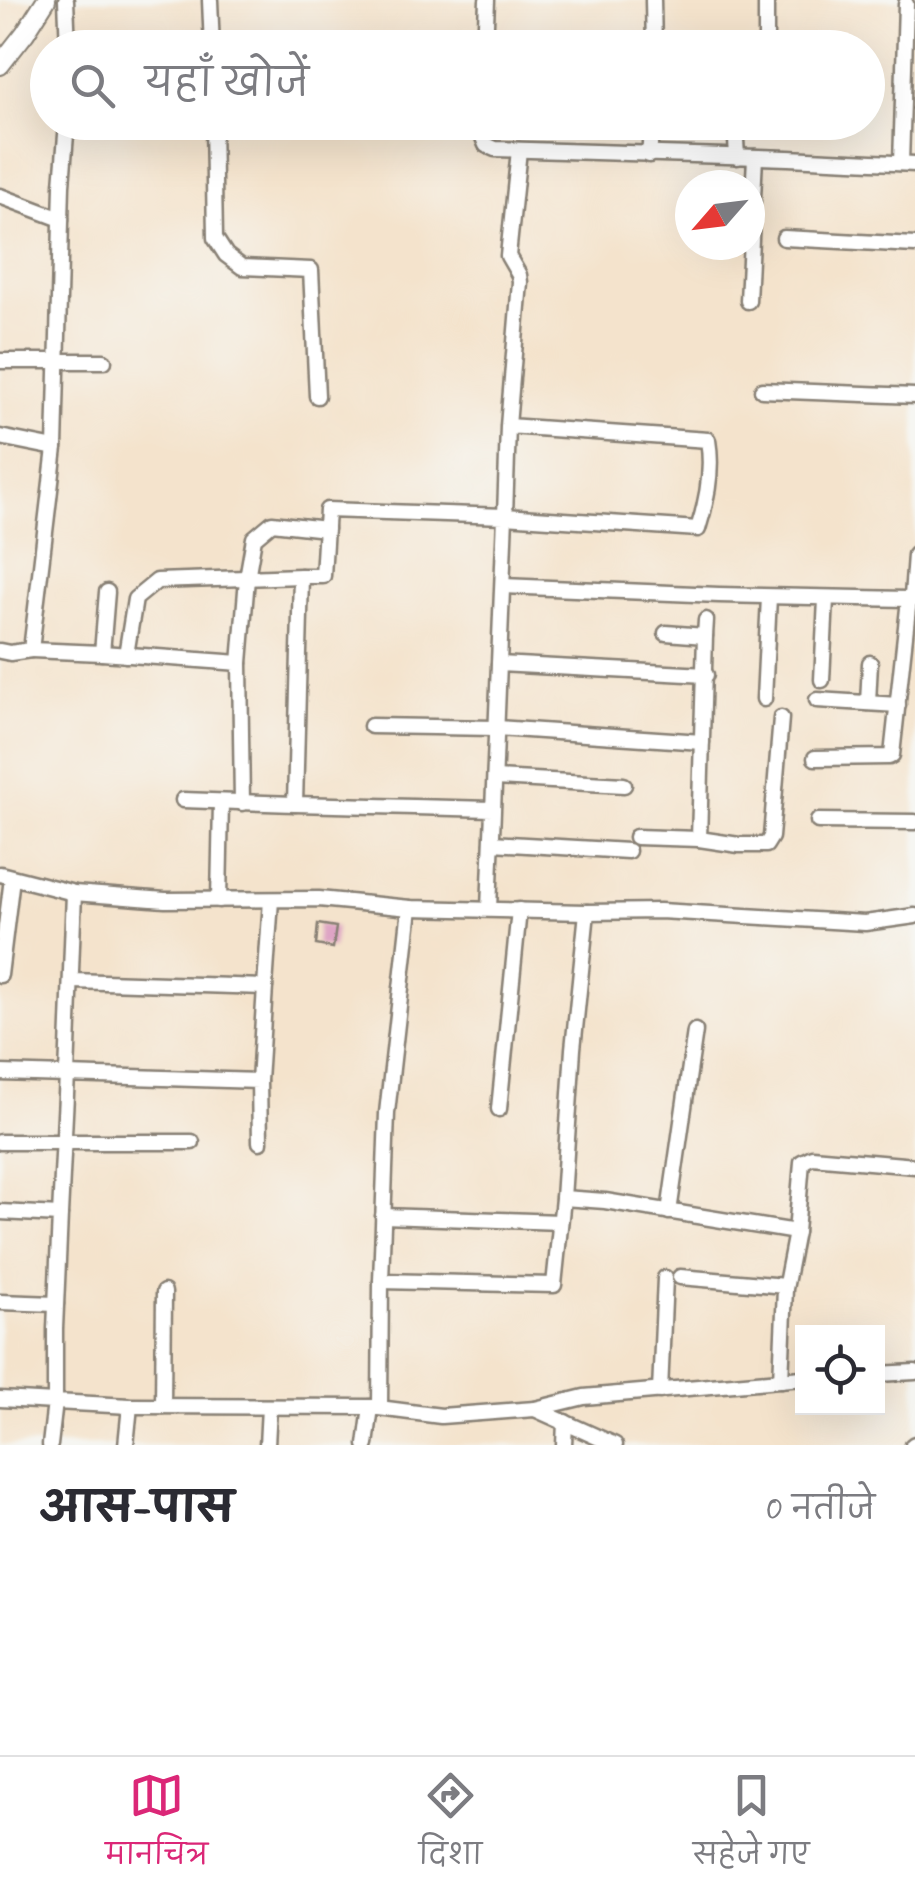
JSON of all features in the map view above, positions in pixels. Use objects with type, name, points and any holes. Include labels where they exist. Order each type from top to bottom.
[{"type":"street","points":[[0,64],[46,0]]},
{"type":"street","points":[[66,0],[67,30]]},
{"type":"street","points":[[210,0],[211,30]]},
{"type":"street","points":[[485,30],[487,0]]},
{"type":"street","points":[[653,0],[654,30]]},
{"type":"street","points":[[766,0],[766,30]]},
{"type":"street","points":[[484,140],[495,149],[908,164],[906,4]]},
{"type":"street","points":[[31,650],[56,448],[65,140]]},
{"type":"street","points":[[213,140],[216,238],[226,255],[242,268],[310,270],[316,396]]},
{"type":"street","points":[[649,155],[650,140]]},
{"type":"street","points":[[736,140],[737,157]]},
{"type":"street","points":[[489,909],[508,426],[520,282],[508,256],[519,150]]},
{"type":"street","points":[[748,301],[755,158]]},
{"type":"street","points":[[0,196],[61,219]]},
{"type":"street","points":[[784,238],[915,245]]},
{"type":"street","points":[[0,361],[104,360]]},
{"type":"street","points":[[762,390],[915,396]]},
{"type":"street","points":[[126,655],[135,599],[157,581],[323,576],[327,510],[698,528],[711,456],[708,440],[508,426]]},
{"type":"street","points":[[0,437],[56,448]]},
{"type":"street","points":[[242,803],[240,663],[246,578],[254,538],[272,523],[326,529]]},
{"type":"street","points":[[815,758],[892,755],[915,555]]},
{"type":"street","points":[[295,804],[301,576]]},
{"type":"street","points":[[503,586],[909,599]]},
{"type":"street","points":[[102,653],[107,592]]},
{"type":"street","points":[[764,699],[769,597]]},
{"type":"street","points":[[822,680],[826,599]]},
{"type":"street","points":[[666,633],[706,628],[699,839]]},
{"type":"street","points":[[0,651],[102,653],[240,663]]},
{"type":"street","points":[[868,703],[870,663]]},
{"type":"street","points":[[500,664],[706,675]]},
{"type":"street","points":[[817,700],[898,705]]},
{"type":"street","points":[[636,838],[766,845],[781,718]]},
{"type":"street","points":[[371,726],[497,728],[702,742]]},
{"type":"street","points":[[495,778],[624,785]]},
{"type":"street","points":[[183,800],[493,809]]},
{"type":"street","points":[[219,900],[221,802]]},
{"type":"street","points":[[818,821],[915,822]]},
{"type":"street","points":[[492,843],[628,851]]},
{"type":"street","points":[[0,974],[6,876],[74,893],[165,900],[319,899],[410,908],[660,911],[865,924],[915,916]]},
{"type":"street","points":[[50,1445],[55,1402],[74,893]]},
{"type":"street","points":[[260,1142],[259,1081],[271,900]]},
{"type":"street","points":[[366,1445],[376,1408],[387,1114],[410,908]]},
{"type":"street","points":[[498,1109],[519,910]]},
{"type":"street","points":[[380,1281],[554,1286],[587,912]]},
{"type":"street","points":[[72,980],[264,987]]},
{"type":"street","points":[[669,1212],[696,1031]]},
{"type":"street","points":[[0,1073],[259,1081]]},
{"type":"street","points":[[0,1142],[192,1142]]},
{"type":"street","points":[[780,1380],[785,1286],[796,1232],[802,1162],[812,1157],[915,1166]]},
{"type":"street","points":[[563,1198],[605,1201],[796,1232]]},
{"type":"street","points":[[0,1212],[60,1215]]},
{"type":"street","points":[[382,1216],[560,1222]]},
{"type":"street","points":[[660,1391],[672,1278],[785,1286]]},
{"type":"street","points":[[162,1406],[164,1292]]},
{"type":"street","points":[[0,1302],[56,1304]]},
{"type":"street","points":[[885,1374],[915,1372]]},
{"type":"street","points":[[0,1399],[130,1406],[376,1408],[440,1416],[534,1409],[584,1397],[795,1379]]},
{"type":"street","points":[[126,1445],[130,1406]]},
{"type":"street","points":[[267,1445],[269,1407]]},
{"type":"street","points":[[534,1409],[614,1445]]},
{"type":"street","points":[[564,1445],[566,1422]]},
{"type":"building","points":[[318,924],[336,927],[333,948],[316,945]]}]
